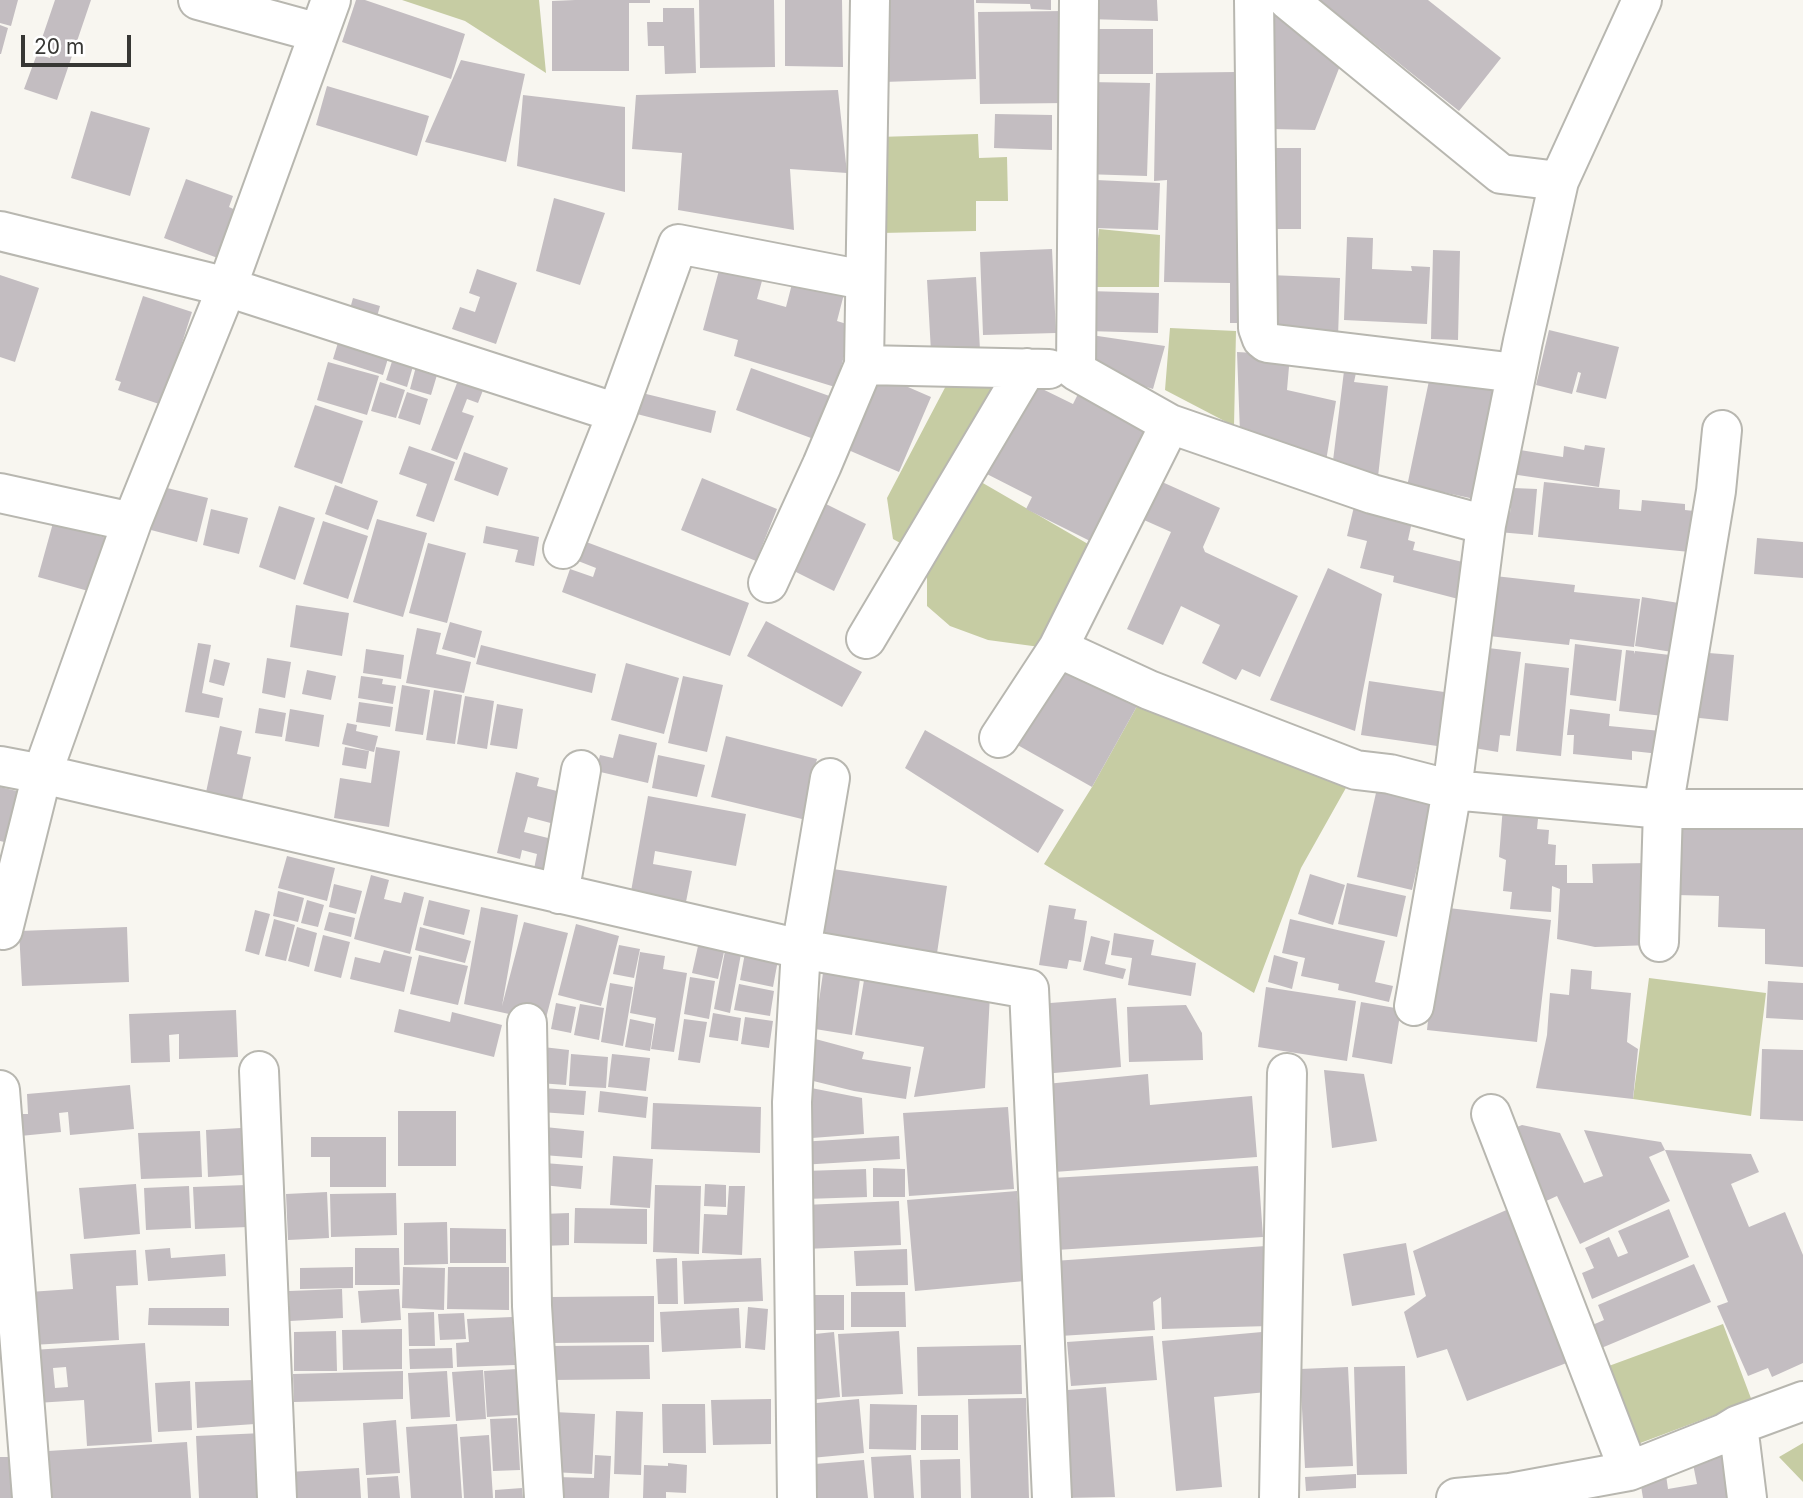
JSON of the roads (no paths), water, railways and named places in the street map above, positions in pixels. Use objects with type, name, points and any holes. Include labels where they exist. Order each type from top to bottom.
[{"type":"street","points":[[3,930],[42,774],[132,522],[227,287],[325,17],[198,0]]},
{"type":"street","points":[[768,583],[864,365],[870,0]]},
{"type":"street","points":[[1076,371],[1079,0]]},
{"type":"street","points":[[1254,0],[1258,328],[1262,339],[1267,343],[1516,373]]},
{"type":"street","points":[[1287,0],[1501,174],[1559,181]]},
{"type":"street","points":[[1414,1006],[1451,790],[1486,525],[1516,373],[1559,181],[1642,0]]},
{"type":"street","points":[[0,231],[227,287],[617,413]]},
{"type":"street","points":[[563,549],[617,413],[678,244],[864,280]]},
{"type":"street","points":[[864,365],[1076,371],[1170,425],[1372,494],[1486,525]]},
{"type":"street","points":[[866,639],[1027,368]]},
{"type":"street","points":[[999,738],[1058,648],[1170,425]]},
{"type":"street","points":[[1659,942],[1663,809],[1716,491],[1722,430]]},
{"type":"street","points":[[0,493],[132,522]]},
{"type":"street","points":[[1058,648],[1149,690],[1356,770],[1390,774],[1451,790],[1663,809],[1803,809]]},
{"type":"street","points":[[0,766],[801,950],[1029,989],[1052,1498]]},
{"type":"street","points":[[559,894],[581,770]]},
{"type":"street","points":[[797,1498],[792,1102],[801,950],[830,778]]},
{"type":"street","points":[[527,1023],[532,1306],[544,1498]]},
{"type":"street","points":[[259,1071],[277,1498]]},
{"type":"street","points":[[1279,1498],[1287,1073]]},
{"type":"street","points":[[0,1090],[32,1498]]},
{"type":"street","points":[[1491,1114],[1629,1471]]},
{"type":"street","points":[[1456,1498],[1510,1495],[1629,1471],[1803,1401]]},
{"type":"street","points":[[1738,1425],[1747,1498]]}]
